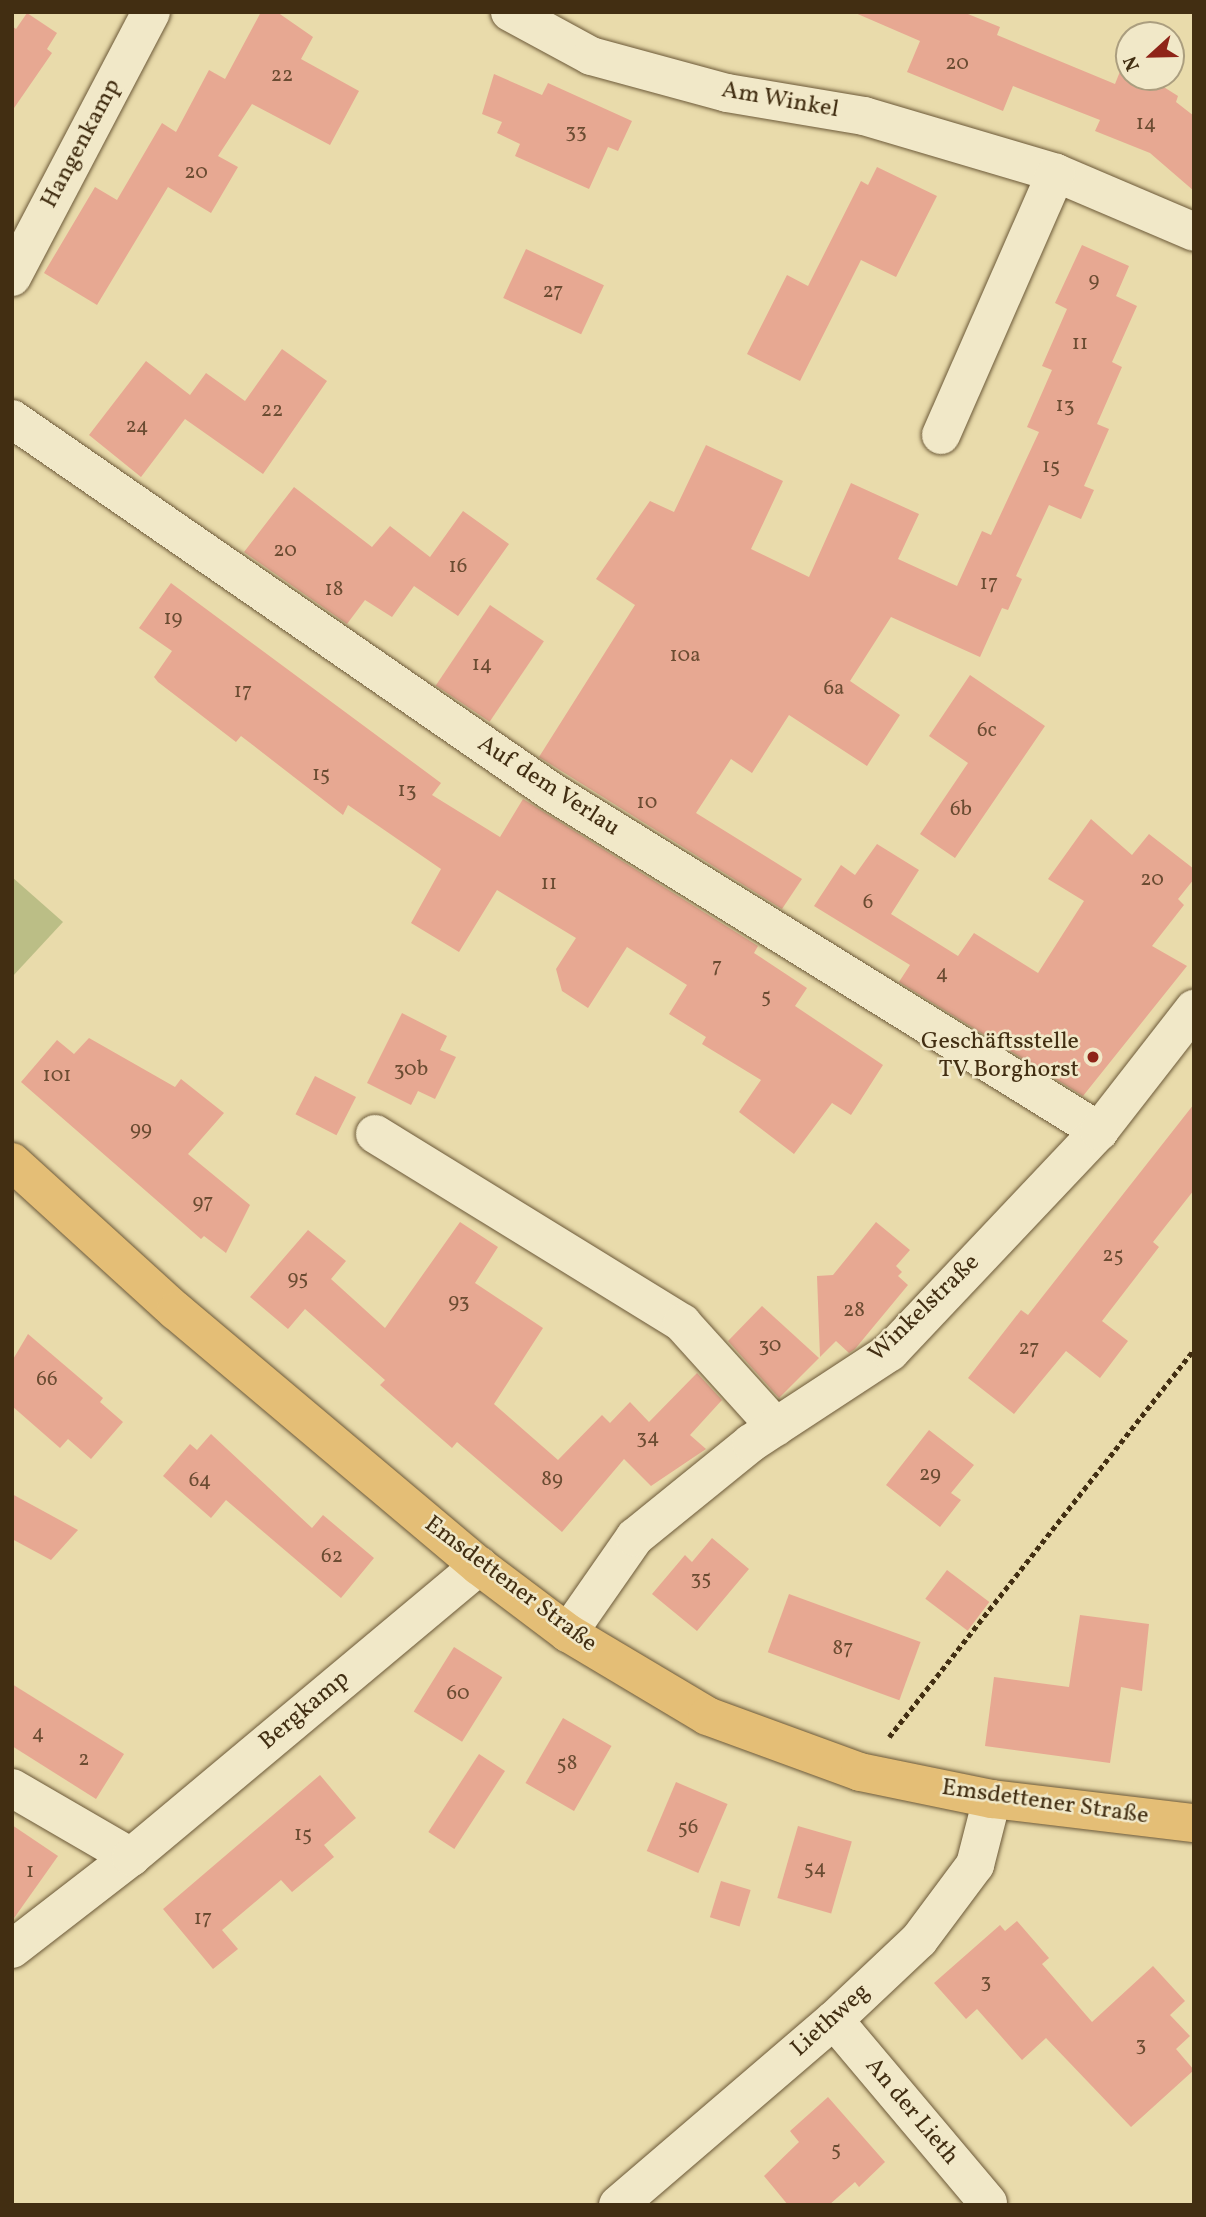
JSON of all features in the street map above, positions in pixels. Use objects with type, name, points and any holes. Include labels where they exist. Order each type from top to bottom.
[{"type":"main road","name":"Emsdettener Straße","points":[[12,1162],[176,1311],[478,1566],[568,1633],[707,1716],[860,1772],[992,1799],[1194,1823]]},
{"type":"street","name":"Hangenkamp","points":[[12,277],[152,12]]},
{"type":"street","name":"Am Winkel","points":[[510,12],[591,57],[727,93],[864,116],[1056,173],[1194,232]]},
{"type":"street","points":[[941,435],[1056,173]]},
{"type":"street","name":"Auf dem Verlau","points":[[12,419],[552,792],[1099,1131]]},
{"type":"street","name":"Winkelstraße","points":[[568,1633],[635,1537],[776,1427],[890,1352],[1099,1131],[1194,1009]]},
{"type":"street","points":[[375,1134],[673,1317],[776,1427]]},
{"type":"street","name":"Bergkamp","points":[[12,1949],[131,1857],[478,1566]]},
{"type":"street","points":[[12,1788],[131,1857]]},
{"type":"street","name":"Liethweg","points":[[618,2205],[834,2021],[919,1940],[975,1865],[992,1799]]},
{"type":"street","name":"An der Lieth","points":[[834,2021],[988,2203]]},
{"type":"path","points":[[860,1772],[1194,1350]]},
{"type":"green space","points":[[12,877],[63,922],[12,977]]},
{"type":"building","points":[[261,12],[277,12],[313,37],[301,59],[359,91],[330,145],[252,104],[218,156],[238,167],[211,213],[168,187],[97,305],[44,273],[95,187],[117,200],[162,123],[176,132],[209,70],[225,79]]},
{"type":"building","points":[[853,12],[963,12],[1000,27],[997,35],[1115,84],[1115,91],[1170,91],[1178,96],[1176,102],[1194,116],[1194,191],[1150,153],[1095,131],[1100,120],[1013,86],[1003,111],[907,72],[920,41]]},
{"type":"building","points":[[27,13],[57,33],[47,49],[52,53],[12,111],[12,26],[16,29]]},
{"type":"building","points":[[494,74],[542,95],[548,83],[632,121],[618,151],[608,147],[589,189],[515,156],[520,144],[497,133],[502,122],[482,114]]},
{"type":"building","points":[[877,167],[937,196],[896,277],[861,260],[800,381],[747,354],[787,275],[808,286],[861,181],[868,185]]},
{"type":"building","points":[[1082,245],[1129,266],[1116,296],[1137,306],[1112,362],[1122,367],[1097,424],[1109,429],[1084,486],[1094,490],[1081,519],[1049,505],[1016,576],[1022,579],[1008,610],[1002,608],[980,657],[891,617],[850,681],[900,715],[867,766],[789,715],[752,773],[731,759],[696,813],[802,879],[782,909],[539,757],[635,605],[596,579],[650,501],[674,512],[706,445],[783,481],[751,549],[809,577],[851,483],[919,514],[898,559],[957,586],[982,531],[991,535],[1039,432],[1027,427],[1052,370],[1042,366],[1067,309],[1055,303]]},
{"type":"building","points":[[526,249],[604,285],[581,334],[503,298]]},
{"type":"building","points":[[282,349],[327,381],[263,474],[185,419],[141,477],[89,435],[146,361],[190,395],[206,373],[245,401]]},
{"type":"building","points":[[294,487],[372,547],[390,526],[430,557],[463,511],[509,544],[458,616],[414,586],[392,617],[365,600],[347,624],[244,552]]},
{"type":"building","points":[[171,583],[441,783],[432,795],[500,837],[523,799],[758,946],[754,953],[807,988],[795,1006],[883,1065],[851,1115],[832,1103],[794,1154],[739,1112],[761,1080],[702,1044],[706,1037],[669,1014],[687,985],[627,947],[588,1008],[562,991],[556,969],[576,938],[497,890],[459,952],[411,923],[441,869],[348,805],[343,815],[241,736],[236,742],[154,677],[172,651],[139,628]]},
{"type":"building","points":[[490,605],[544,641],[490,722],[436,685]]},
{"type":"building","points":[[970,675],[1045,726],[955,858],[920,834],[968,763],[929,736]]},
{"type":"building","points":[[1091,819],[1132,855],[1149,834],[1194,869],[1194,879],[1178,899],[1184,905],[1152,946],[1187,966],[1083,1096],[899,982],[910,965],[814,906],[841,865],[855,875],[877,844],[919,870],[891,914],[958,956],[974,933],[1038,973],[1084,901],[1048,879]]},
{"type":"building","points":[[402,1013],[447,1036],[440,1050],[456,1057],[435,1099],[418,1091],[411,1105],[367,1083]]},
{"type":"building","points":[[89,1038],[175,1087],[181,1079],[224,1113],[188,1154],[250,1205],[226,1253],[204,1236],[201,1239],[21,1082],[57,1040],[74,1054]]},
{"type":"building","points":[[315,1076],[356,1097],[336,1135],[295,1114]]},
{"type":"building","points":[[1194,1104],[1194,1190],[1153,1242],[1159,1247],[1102,1321],[1128,1341],[1100,1378],[1066,1351],[1014,1414],[968,1378],[1021,1310],[1028,1315]]},
{"type":"building","points":[[460,1222],[498,1247],[475,1283],[543,1328],[494,1404],[558,1460],[602,1415],[610,1423],[630,1402],[649,1422],[697,1373],[722,1400],[690,1435],[706,1449],[651,1486],[624,1459],[562,1532],[457,1442],[452,1448],[380,1385],[385,1380],[305,1309],[288,1329],[250,1297],[308,1230],[346,1261],[331,1279],[385,1328]]},
{"type":"building","points":[[876,1222],[910,1250],[896,1266],[902,1272],[898,1276],[908,1285],[855,1349],[849,1353],[836,1341],[820,1357],[817,1276],[833,1275]]},
{"type":"building","points":[[762,1306],[819,1358],[779,1398],[728,1341]]},
{"type":"building","points":[[28,1334],[103,1398],[100,1402],[123,1422],[91,1459],[68,1439],[60,1448],[12,1406],[12,1361]]},
{"type":"building","points":[[929,1430],[974,1465],[951,1493],[961,1500],[940,1527],[886,1485]]},
{"type":"building","points":[[211,1434],[312,1528],[323,1515],[374,1558],[341,1598],[226,1500],[211,1518],[163,1476],[190,1444],[197,1450]]},
{"type":"building","points":[[12,1494],[78,1530],[51,1560],[12,1539]]},
{"type":"building","points":[[712,1538],[749,1569],[697,1631],[652,1594],[685,1555],[692,1562]]},
{"type":"building","points":[[947,1570],[989,1602],[968,1631],[925,1599]]},
{"type":"building","points":[[789,1594],[921,1642],[899,1700],[768,1652]]},
{"type":"building","points":[[1080,1615],[1149,1624],[1142,1691],[1121,1687],[1110,1763],[985,1746],[994,1677],[1069,1687]]},
{"type":"building","points":[[454,1647],[502,1677],[462,1742],[414,1711]]},
{"type":"building","points":[[12,1684],[124,1754],[96,1799],[12,1746]]},
{"type":"building","points":[[563,1718],[611,1746],[574,1811],[526,1783]]},
{"type":"building","points":[[479,1754],[505,1771],[454,1849],[428,1832]]},
{"type":"building","points":[[320,1775],[356,1818],[324,1845],[334,1857],[292,1892],[281,1880],[222,1930],[238,1949],[213,1969],[163,1909]]},
{"type":"building","points":[[676,1782],[728,1804],[698,1873],[647,1851]]},
{"type":"building","points":[[12,1825],[58,1856],[12,1921]]},
{"type":"building","points":[[798,1826],[852,1841],[831,1914],[777,1898]]},
{"type":"building","points":[[721,1881],[751,1890],[740,1926],[710,1917]]},
{"type":"building","points":[[1017,1921],[1049,1958],[1042,1964],[1092,2022],[1153,1966],[1185,2001],[1170,2015],[1190,2036],[1176,2049],[1194,2070],[1131,2127],[1046,2038],[1022,2060],[977,2009],[966,2019],[934,1983],[1000,1925],[1005,1931]]},
{"type":"building","points":[[828,2097],[885,2162],[859,2187],[855,2182],[829,2205],[788,2205],[764,2176],[799,2142],[790,2131]]},
{"type":"place","name":"Geschäftsstelle TV Borghorst","points":[[1093,1057]]}]
